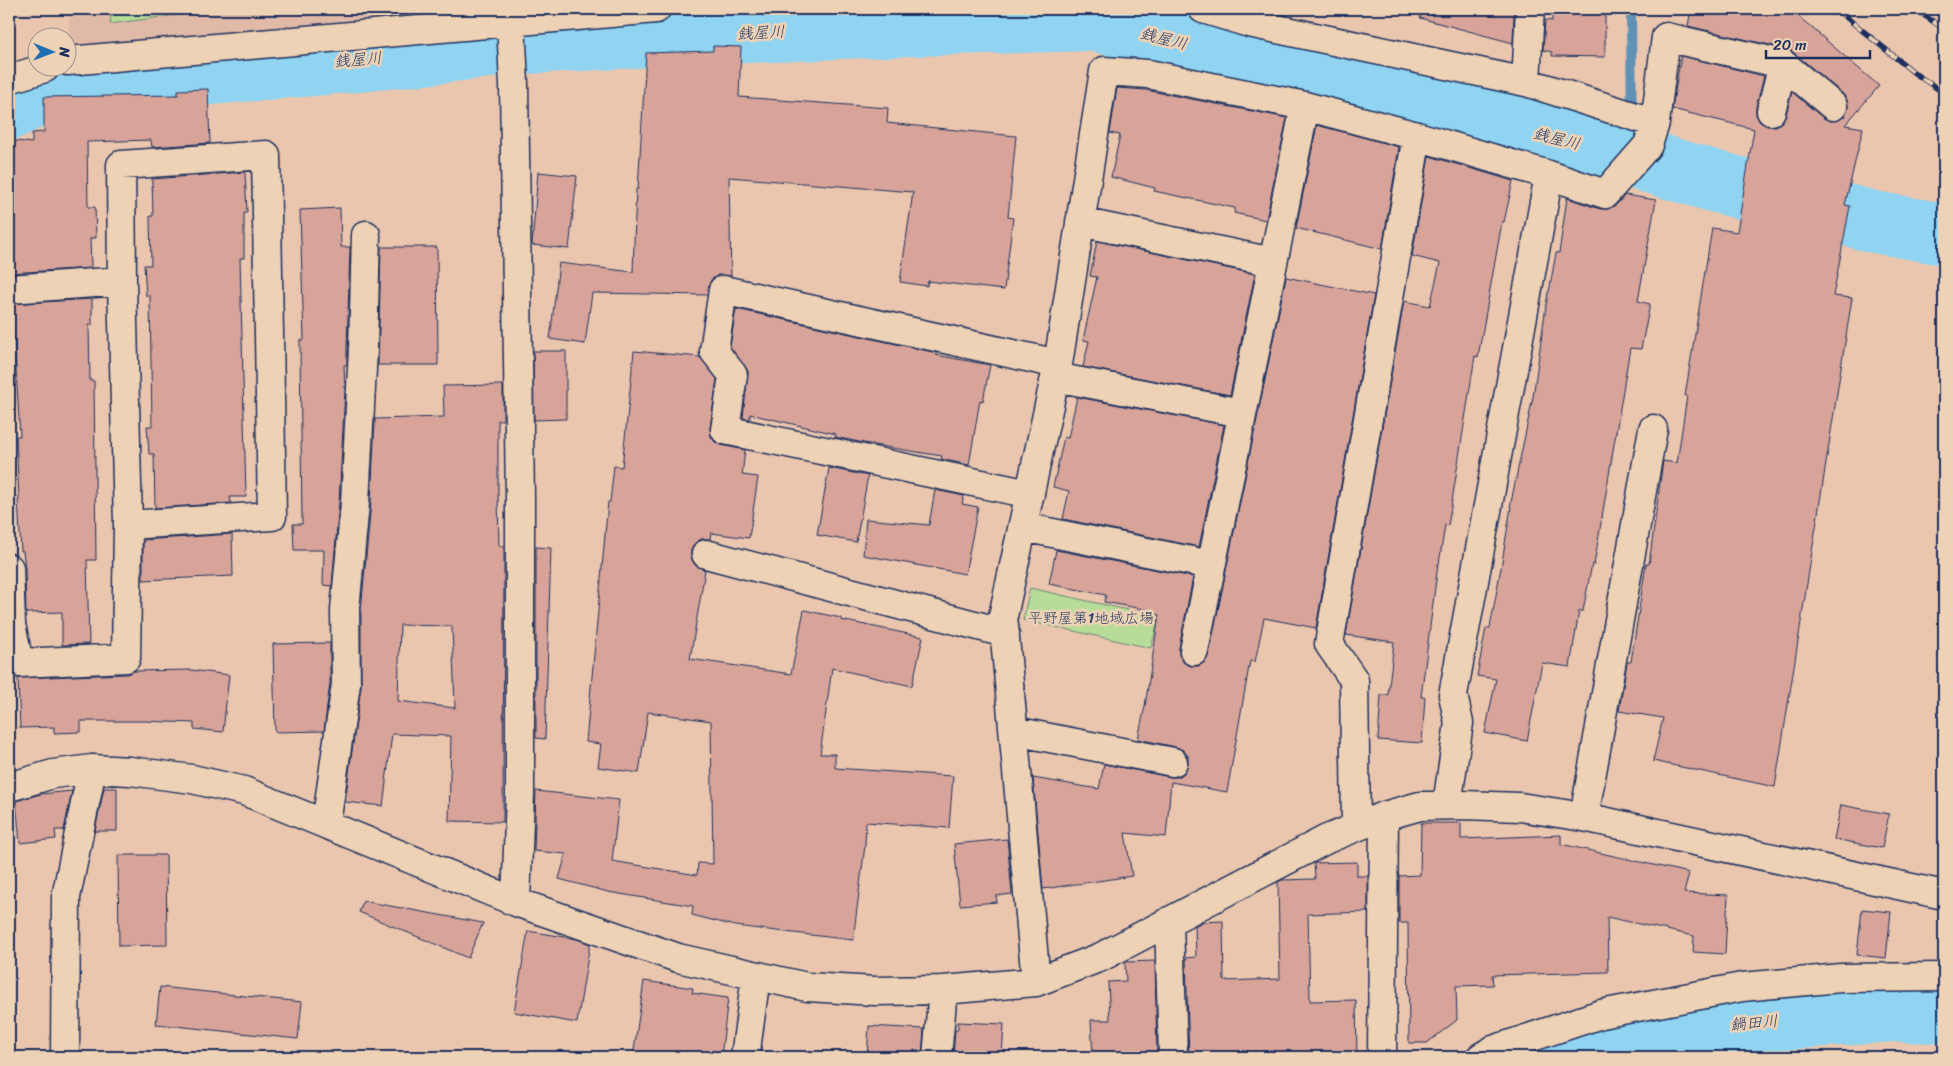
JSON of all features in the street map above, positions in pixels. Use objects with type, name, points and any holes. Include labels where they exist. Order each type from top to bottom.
[{"type":"street","points":[[78,60],[511,22],[565,12],[656,9]]},
{"type":"street","points":[[1203,9],[1252,16],[1526,82],[1614,110],[1651,130]]},
{"type":"street","points":[[1526,82],[1530,9]]},
{"type":"street","points":[[511,22],[514,84],[519,470],[520,794],[516,902]]},
{"type":"street","points":[[1036,982],[1003,616],[1056,371],[1104,71],[1148,74],[1305,106],[1549,174],[1606,194],[1651,130],[1666,37],[1783,64],[1833,106]]},
{"type":"street","points":[[1771,112],[1783,64]]},
{"type":"street","points":[[9,79],[28,73]]},
{"type":"street","points":[[1194,651],[1305,106]]},
{"type":"street","points":[[1356,827],[1354,680],[1329,644],[1417,136]]},
{"type":"street","points":[[9,568],[12,650],[19,663],[126,658],[128,525],[121,165],[266,156],[272,516],[128,525]]},
{"type":"street","points":[[1447,805],[1459,723],[1453,695],[1549,174]]},
{"type":"street","points":[[1080,222],[1273,262]]},
{"type":"street","points":[[326,824],[346,684],[345,610],[355,503],[363,349],[366,235]]},
{"type":"street","points":[[9,289],[122,281]]},
{"type":"street","points":[[1030,494],[725,430],[733,376],[714,351],[723,290],[1056,371],[1242,413]]},
{"type":"street","points":[[1584,817],[1653,429]]},
{"type":"street","points":[[1023,527],[1211,565]]},
{"type":"street","points":[[706,554],[1005,633]]},
{"type":"street","points":[[1014,731],[1173,762]]},
{"type":"street","points":[[65,1057],[66,896],[92,769]]},
{"type":"street","points":[[9,788],[53,774],[92,769],[130,771],[192,779],[244,791],[516,902],[678,958],[807,987],[875,991],[943,990],[1036,982],[1100,957],[1327,839],[1384,816],[1420,806],[1520,807],[1584,817],[1944,895]]},
{"type":"street","points":[[1382,1057],[1384,816]]},
{"type":"street","points":[[1170,922],[1173,1057]]},
{"type":"street","points":[[745,1057],[756,976]]},
{"type":"street","points":[[1481,1057],[1493,1050],[1601,1014],[1742,988],[1841,978],[1944,977]]},
{"type":"street","points":[[937,1057],[943,990]]},
{"type":"shaded area","points":[[69,9],[480,9],[78,48],[78,28],[69,28]]},
{"type":"shaded area","points":[[1781,1044],[1781,1057],[1665,1057],[1727,1048]]},
{"type":"green space","points":[[112,9],[220,9],[110,24]]},
{"type":"green space","name":"平野屋第1地域広場","points":[[1030,588],[1159,617],[1151,648],[1023,620]]},
{"type":"building","points":[[1421,9],[1501,9],[1514,12],[1513,43],[1420,18]]},
{"type":"building","points":[[1552,9],[1605,9],[1605,57],[1552,56],[1552,52],[1543,50],[1545,20],[1552,21]]},
{"type":"building","points":[[1691,9],[1790,9],[1879,86],[1845,125],[1863,128],[1845,205],[1850,206],[1833,296],[1852,298],[1775,787],[1653,761],[1663,718],[1619,711],[1627,662],[1631,662],[1646,564],[1649,564],[1663,461],[1677,463],[1687,396],[1685,396],[1712,228],[1737,232],[1754,129],[1672,109],[1681,56],[1764,76],[1756,107],[1756,115],[1760,122],[1767,126],[1776,126],[1782,122],[1786,115],[1792,92],[1823,118],[1830,121],[1839,120],[1845,116],[1848,108],[1847,100],[1843,94],[1793,52],[1688,26]]},
{"type":"building","points":[[713,46],[741,47],[739,97],[888,108],[887,123],[1016,136],[1008,217],[1013,218],[1004,290],[928,281],[927,286],[900,282],[913,192],[729,177],[731,276],[718,275],[711,280],[707,295],[592,293],[585,344],[550,339],[559,263],[633,272],[636,189],[638,189],[646,53],[713,51]]},
{"type":"building","points":[[1117,88],[1146,90],[1287,118],[1266,220],[1234,213],[1235,208],[1154,191],[1155,188],[1111,177],[1120,135],[1110,133]]},
{"type":"building","points":[[208,89],[210,143],[152,147],[151,140],[87,142],[88,207],[95,207],[96,238],[90,238],[91,268],[9,273],[9,140],[32,143],[32,133],[44,132],[44,97],[178,95],[178,90]]},
{"type":"building","points":[[1317,125],[1399,147],[1382,249],[1296,228]]},
{"type":"building","points":[[1429,156],[1513,181],[1504,222],[1502,222],[1478,357],[1475,356],[1448,526],[1445,525],[1438,564],[1421,697],[1425,697],[1422,743],[1378,740],[1381,695],[1388,695],[1394,642],[1346,635],[1404,301],[1430,306],[1440,263],[1412,256]]},
{"type":"building","points":[[245,172],[247,213],[244,213],[244,258],[240,258],[246,497],[230,497],[231,503],[155,508],[154,454],[149,454],[147,426],[152,426],[150,296],[146,296],[144,265],[151,265],[150,216],[153,216],[152,179]]},
{"type":"building","points":[[538,172],[577,176],[569,249],[532,245]]},
{"type":"building","points":[[1625,195],[1656,200],[1638,301],[1650,304],[1641,349],[1630,348],[1594,565],[1592,564],[1583,611],[1579,611],[1570,667],[1542,663],[1527,741],[1485,733],[1496,679],[1477,676],[1486,628],[1490,628],[1510,507],[1533,397],[1548,292],[1556,253],[1559,253],[1567,198],[1600,209],[1608,209],[1617,204]]},
{"type":"building","points":[[340,208],[341,247],[350,247],[347,365],[344,365],[345,389],[339,502],[332,586],[323,585],[324,550],[294,550],[293,524],[302,524],[300,340],[304,340],[300,210]]},
{"type":"building","points":[[1097,241],[1255,274],[1230,395],[1083,367],[1089,341],[1083,340],[1097,277],[1090,276]]},
{"type":"building","points":[[381,247],[437,247],[438,365],[378,365]]},
{"type":"building","points":[[1286,277],[1374,295],[1316,628],[1264,618],[1255,662],[1250,661],[1227,792],[1171,782],[1166,837],[1125,833],[1132,876],[1043,889],[1033,778],[1099,789],[1104,764],[1170,777],[1179,777],[1184,773],[1188,764],[1188,756],[1183,750],[1138,739],[1159,615],[1153,614],[1154,611],[1104,602],[1106,595],[1049,584],[1056,550],[1193,577],[1179,655],[1184,663],[1191,666],[1199,666],[1206,661],[1209,654]]},
{"type":"building","points":[[92,299],[92,325],[89,325],[90,381],[94,381],[96,560],[87,560],[89,644],[62,645],[62,612],[26,613],[25,567],[23,551],[21,551],[18,500],[16,436],[20,436],[14,335],[9,334],[9,304]]},
{"type":"building","points":[[736,309],[937,353],[936,355],[990,365],[983,401],[980,400],[969,465],[941,459],[942,456],[835,437],[836,434],[750,414],[750,419],[743,418],[748,371],[730,347]]},
{"type":"building","points":[[533,351],[566,351],[566,419],[534,420]]},
{"type":"building","points":[[634,351],[700,357],[717,379],[710,428],[711,436],[715,442],[721,445],[745,450],[742,475],[758,477],[749,538],[711,533],[710,539],[701,539],[695,543],[691,550],[691,558],[695,565],[705,570],[690,659],[791,674],[804,610],[841,618],[841,620],[923,637],[912,686],[832,668],[820,754],[835,754],[835,768],[953,776],[949,828],[866,822],[865,845],[853,940],[735,926],[692,915],[693,906],[608,892],[559,879],[566,854],[534,851],[536,791],[619,800],[612,861],[697,875],[698,863],[713,864],[711,721],[648,712],[639,773],[598,767],[601,744],[586,742],[608,502],[610,502],[614,466],[622,467]]},
{"type":"building","points":[[503,385],[503,420],[498,420],[498,492],[499,546],[504,546],[503,822],[449,821],[451,736],[392,734],[383,806],[345,802],[361,686],[361,611],[371,504],[375,419],[444,417],[443,386]],"holes":[[[400,625],[452,626],[455,708],[398,701]]]},
{"type":"building","points":[[1077,397],[1224,425],[1199,547],[1063,519],[1069,491],[1053,487],[1064,437],[1068,438]]},
{"type":"building","points":[[829,468],[868,476],[856,542],[817,535]]},
{"type":"building","points":[[935,490],[964,496],[962,504],[978,507],[965,574],[863,555],[866,519],[929,525]]},
{"type":"building","points":[[232,534],[233,576],[143,580],[143,540]]},
{"type":"building","points":[[536,547],[551,548],[545,739],[536,738]]},
{"type":"building","points":[[330,643],[330,683],[324,731],[275,732],[273,644]]},
{"type":"building","points":[[191,670],[229,675],[223,732],[194,729],[194,723],[144,721],[81,721],[81,732],[54,733],[54,727],[20,728],[18,678],[127,674],[134,671]]},
{"type":"building","points":[[104,788],[117,788],[117,831],[95,831]]},
{"type":"building","points":[[72,791],[64,830],[55,830],[56,839],[20,843],[16,801],[41,794]]},
{"type":"building","points":[[1841,805],[1889,814],[1882,848],[1834,839]]},
{"type":"building","points":[[1421,823],[1461,823],[1461,839],[1561,835],[1561,844],[1689,873],[1684,893],[1728,895],[1725,954],[1693,952],[1694,936],[1607,917],[1608,972],[1492,975],[1493,985],[1456,986],[1457,1020],[1427,1043],[1409,1043],[1408,923],[1399,923],[1399,876],[1420,875]]},
{"type":"building","points":[[1007,839],[1012,894],[996,896],[997,902],[960,905],[954,844]]},
{"type":"building","points":[[118,855],[166,855],[167,945],[119,946]]},
{"type":"building","points":[[1357,862],[1357,876],[1368,876],[1368,912],[1308,914],[1310,1001],[1356,1000],[1357,1057],[1189,1057],[1186,958],[1196,957],[1195,926],[1202,922],[1223,921],[1224,981],[1280,979],[1278,882],[1282,880],[1315,879],[1314,863]]},
{"type":"building","points":[[363,901],[483,923],[468,958],[359,912]]},
{"type":"building","points":[[1862,909],[1891,912],[1886,958],[1857,955]]},
{"type":"building","points":[[528,931],[577,939],[590,944],[577,1023],[514,1012]]},
{"type":"building","points":[[1155,961],[1157,1057],[1093,1057],[1091,1020],[1110,1020],[1108,982],[1126,981],[1125,962]]},
{"type":"building","points":[[644,981],[693,988],[692,993],[728,998],[721,1057],[633,1057]]},
{"type":"building","points":[[160,987],[302,1002],[298,1039],[156,1024]]},
{"type":"building","points":[[958,1022],[1004,1024],[1002,1057],[953,1057],[955,1030],[958,1030]]},
{"type":"building","points":[[869,1026],[924,1029],[922,1057],[867,1057]]},
{"type":"waterway","points":[[1631,9],[1632,156]]},
{"type":"waterway","name":"銭屋川","points":[[9,109],[53,88],[358,61],[527,43],[912,25],[1093,20],[1632,157],[1713,181],[1874,222],[1944,234]]},
{"type":"waterway","name":"鍋田川","points":[[1567,1057],[1582,1051],[1732,1023],[1892,1011],[1944,1012]]},
{"type":"railway","points":[[1836,9],[1917,75],[1944,93]]},
{"type":"railway","points":[[1915,9],[1944,29]]}]
